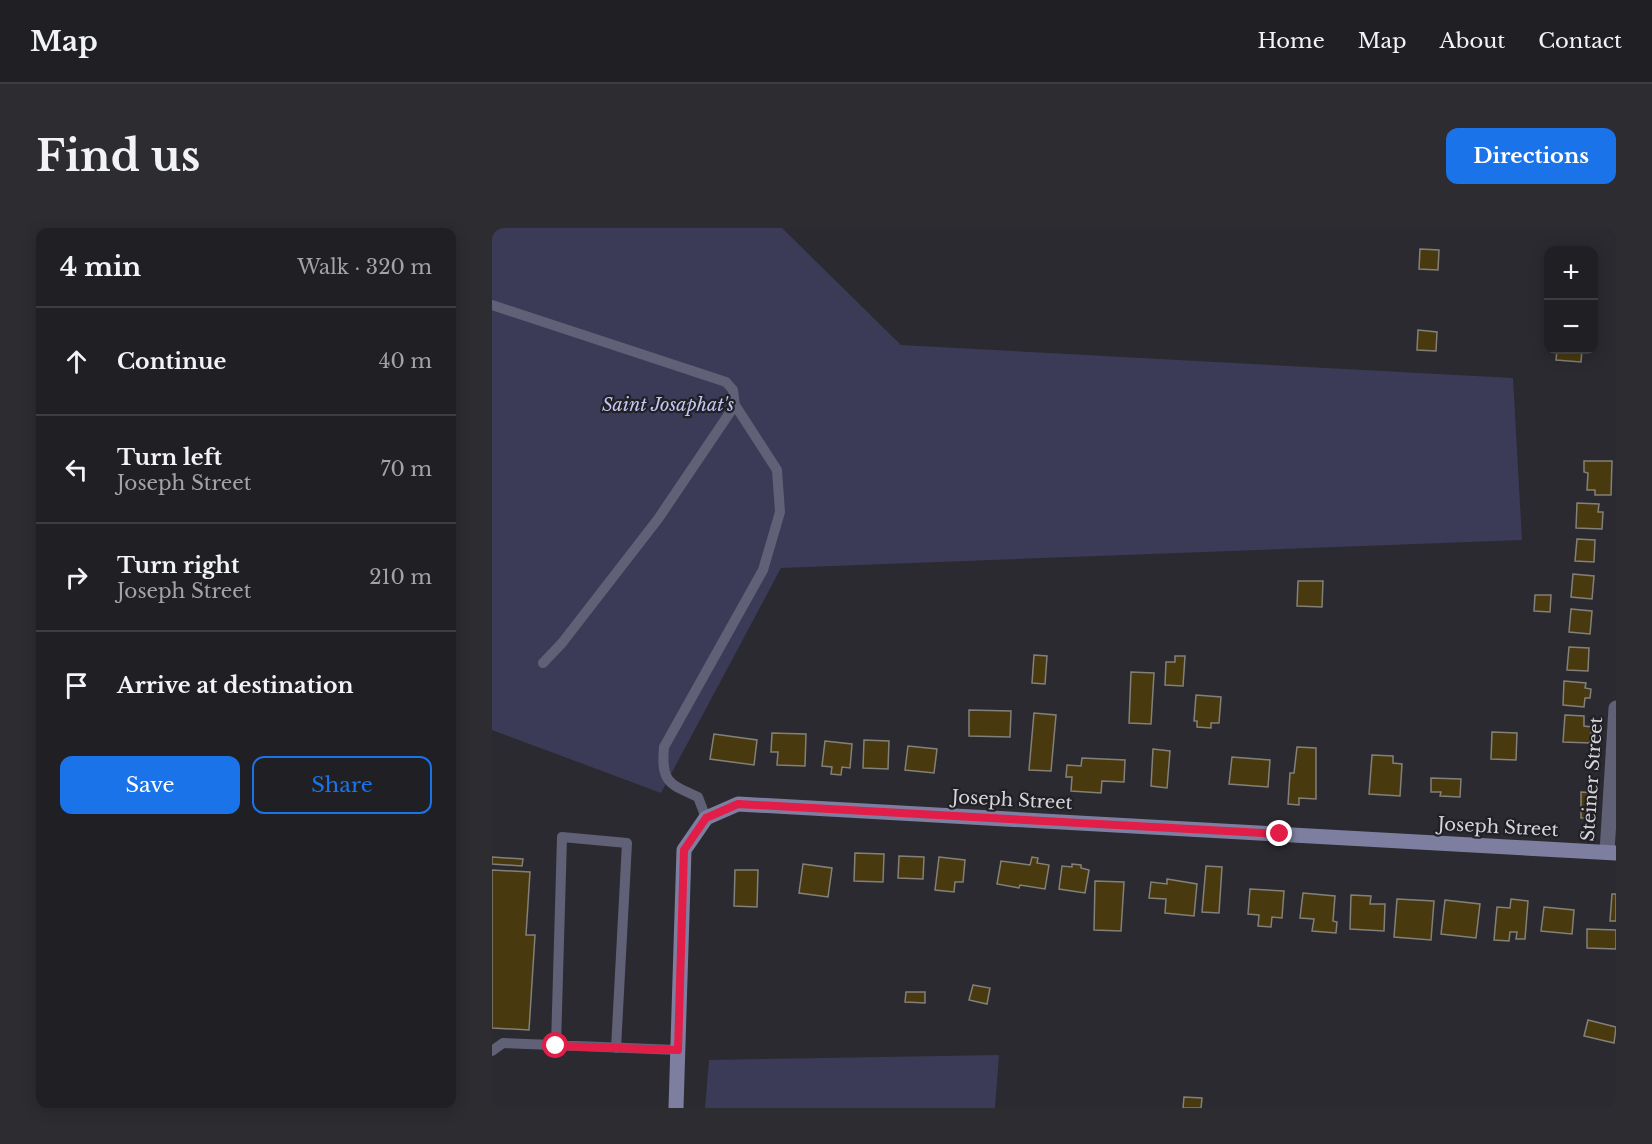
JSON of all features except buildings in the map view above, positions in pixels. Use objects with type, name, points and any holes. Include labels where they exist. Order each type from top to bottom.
[{"type":"street","name":"Steiner Street","points":[[1611,853],[1616,708]]},
{"type":"street","name":"Joseph Street","points":[[706,818],[738,804],[1611,853]]},
{"type":"street","points":[[676,1108],[684,850],[706,818]]},
{"type":"lane","points":[[492,305],[726,382],[733,390],[735,405],[777,470],[780,512],[763,570],[664,747],[663,769],[674,787],[698,797],[706,818]]},
{"type":"lane","points":[[543,663],[562,643],[658,519],[735,405]]},
{"type":"lane","points":[[556,1046],[561,837],[627,843],[616,1048]]},
{"type":"lane","points":[[492,1051],[503,1043],[678,1050]]},
{"type":"green space","name":"Saint Josaphat's","points":[[492,228],[782,228],[901,345],[1513,378],[1522,540],[781,568],[661,793],[492,730]]},
{"type":"green space","points":[[999,1055],[995,1108],[705,1108],[709,1060]]},
{"type":"route","points":[[556,1046],[678,1050],[684,850],[706,818],[738,804],[1280,834]]}]
